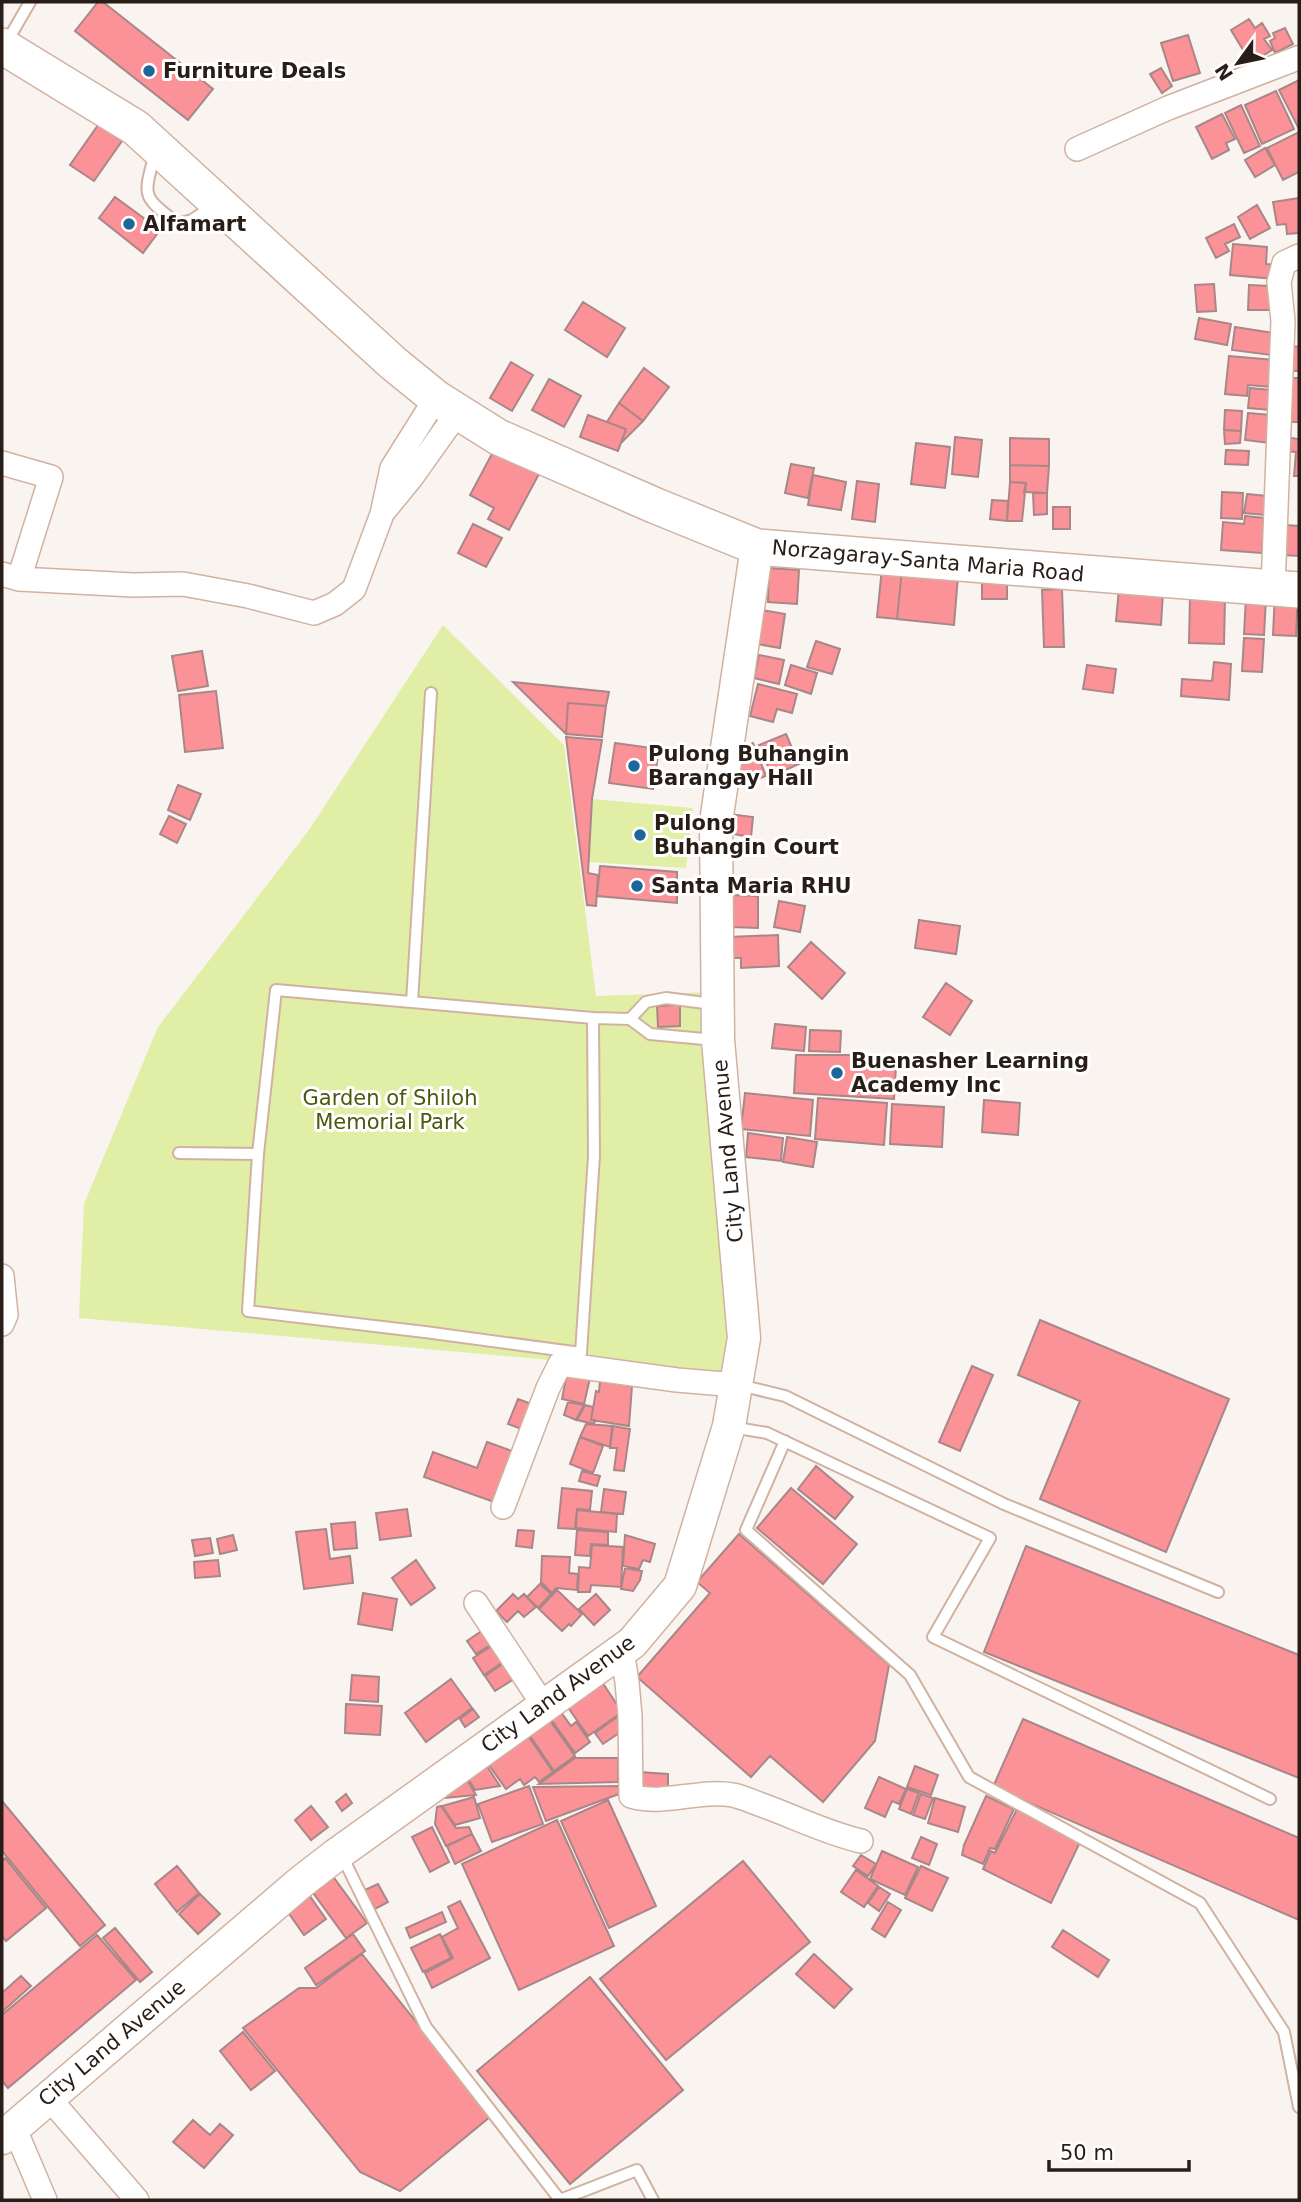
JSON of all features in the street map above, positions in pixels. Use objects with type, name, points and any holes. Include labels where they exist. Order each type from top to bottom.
[{"type":"main road","name":"Norzagaray-Santa Maria Road","points":[[3,47],[136,128],[393,363],[447,405],[498,437],[656,506],[757,547],[1286,590]]},
{"type":"street","points":[[1077,149],[1168,108],[1299,59]]},
{"type":"street","points":[[1286,590],[1291,321],[1279,282],[1284,264],[1299,256]]},
{"type":"street","points":[[2,463],[51,477],[10,577],[183,584],[248,596],[314,613],[335,604],[354,589],[382,514],[392,468],[447,405]]},
{"type":"street","name":"City Land Avenue","points":[[8,2132],[336,1855],[632,1643],[680,1586],[729,1426],[744,1338],[718,1041],[716,822],[757,547]]},
{"type":"street","points":[[2,1276],[6,1315],[2,1324]]},
{"type":"street","points":[[502,1507],[560,1364],[736,1385]]},
{"type":"street","points":[[476,1603],[544,1706]]},
{"type":"street","points":[[621,1651],[630,1716],[631,1796],[643,1800],[713,1794],[734,1795],[793,1816],[835,1835],[861,1842]]},
{"type":"street","points":[[48,2097],[138,2200]]},
{"type":"street","points":[[8,2132],[45,2200]]},
{"type":"lane","points":[[3,47],[30,2]]},
{"type":"lane","points":[[156,146],[146,190],[151,203],[178,224],[192,220],[218,203]]},
{"type":"lane","points":[[412,1002],[431,693]]},
{"type":"lane","points":[[593,1018],[594,1156],[581,1353],[248,1311],[258,1154],[276,990],[630,1019],[650,1034],[718,1041]]},
{"type":"lane","points":[[630,1019],[646,1002],[666,998],[716,1004]]},
{"type":"lane","points":[[178,1153],[258,1154]]},
{"type":"lane","points":[[736,1385],[785,1396],[1004,1504],[1218,1591]]},
{"type":"lane","points":[[729,1426],[767,1433],[990,1538],[933,1637],[1270,1799]]},
{"type":"lane","points":[[785,1441],[746,1530],[910,1675],[969,1777],[1200,1903],[1284,2032],[1299,2106]]},
{"type":"lane","points":[[336,1855],[346,1864],[426,2027],[560,2200],[637,2170],[653,2200]]},
{"type":"green space","name":"Garden of Shiloh Memorial Park","points":[[443,625],[564,745],[596,996],[715,992],[736,1385],[628,1367],[79,1318],[84,1204],[158,1027],[309,830]]},
{"type":"green space","name":"Pulong Buhangin Court","points":[[592,799],[693,808],[686,868],[588,862]]},
{"type":"building","points":[[98,2],[103,2],[213,89],[188,120],[75,31]]},
{"type":"building","points":[[1249,19],[1255,28],[1262,23],[1270,36],[1264,39],[1272,50],[1251,63],[1231,30]]},
{"type":"building","points":[[1285,28],[1293,44],[1275,53],[1270,41],[1275,38],[1273,33]]},
{"type":"building","points":[[1188,35],[1200,73],[1173,81],[1161,43]]},
{"type":"building","points":[[1161,68],[1172,86],[1162,93],[1150,74]]},
{"type":"building","points":[[1299,80],[1299,126],[1298,127],[1279,90]]},
{"type":"building","points":[[1276,91],[1294,129],[1262,144],[1245,105]]},
{"type":"building","points":[[1241,105],[1260,146],[1244,153],[1225,113]]},
{"type":"building","points":[[1222,114],[1235,139],[1226,143],[1229,150],[1212,159],[1196,127]]},
{"type":"building","points":[[98,125],[122,141],[94,181],[70,165]]},
{"type":"building","points":[[1299,132],[1299,172],[1283,180],[1267,148]]},
{"type":"building","points":[[1265,148],[1275,165],[1255,177],[1245,160]]},
{"type":"building","name":"Alfamart","points":[[115,197],[160,230],[143,253],[99,218]]},
{"type":"building","points":[[1299,198],[1299,233],[1287,234],[1286,224],[1277,225],[1273,202]]},
{"type":"building","points":[[1257,205],[1270,228],[1250,239],[1238,217]]},
{"type":"building","points":[[1234,224],[1240,237],[1225,244],[1229,251],[1216,258],[1206,238]]},
{"type":"building","points":[[1233,244],[1267,247],[1266,264],[1276,265],[1276,279],[1230,275]]},
{"type":"building","points":[[1214,284],[1216,311],[1197,312],[1195,285]]},
{"type":"building","points":[[1249,285],[1270,286],[1270,310],[1248,310]]},
{"type":"building","points":[[583,302],[625,328],[607,357],[565,330]]},
{"type":"building","points":[[1199,318],[1231,324],[1227,345],[1195,339]]},
{"type":"building","points":[[1235,327],[1274,333],[1271,355],[1232,350]]},
{"type":"building","points":[[1291,346],[1299,347],[1299,371],[1291,371]]},
{"type":"building","points":[[1229,356],[1275,360],[1272,387],[1248,385],[1247,396],[1225,394]]},
{"type":"building","points":[[511,362],[533,375],[512,411],[490,398]]},
{"type":"building","points":[[644,368],[669,387],[643,421],[619,403]]},
{"type":"building","points":[[1291,378],[1299,378],[1299,422],[1289,422]]},
{"type":"building","points":[[549,379],[581,396],[564,427],[532,410]]},
{"type":"building","points":[[1250,388],[1271,390],[1270,410],[1248,408]]},
{"type":"building","points":[[619,403],[643,421],[621,443],[626,429],[607,422]]},
{"type":"building","points":[[1225,410],[1242,411],[1241,431],[1224,430]]},
{"type":"building","points":[[1248,413],[1272,415],[1269,443],[1245,440]]},
{"type":"building","points":[[588,415],[626,429],[618,451],[580,437]]},
{"type":"building","points":[[1224,430],[1241,431],[1240,443],[1225,444]]},
{"type":"building","points":[[955,437],[982,440],[978,477],[952,474]]},
{"type":"building","points":[[1285,437],[1299,439],[1299,476],[1294,476],[1296,452],[1284,451]]},
{"type":"building","points":[[1010,438],[1049,439],[1049,466],[1010,465]]},
{"type":"building","points":[[916,443],[950,447],[945,488],[911,484]]},
{"type":"building","points":[[494,450],[539,474],[509,530],[488,519],[494,508],[470,495]]},
{"type":"building","points":[[1226,450],[1249,451],[1248,465],[1225,464]]},
{"type":"building","points":[[791,464],[814,468],[808,498],[785,493]]},
{"type":"building","points":[[1010,465],[1049,466],[1047,493],[1024,492],[1026,483],[1010,482]]},
{"type":"building","points":[[813,475],[846,482],[841,510],[808,505]]},
{"type":"building","points":[[857,481],[879,484],[875,522],[852,519]]},
{"type":"building","points":[[1010,482],[1026,483],[1022,521],[1007,521]]},
{"type":"building","points":[[1222,492],[1243,493],[1242,519],[1221,518]]},
{"type":"building","points":[[1033,493],[1047,493],[1047,514],[1034,515]]},
{"type":"building","points":[[1247,494],[1267,496],[1265,515],[1244,513]]},
{"type":"building","points":[[992,500],[1008,501],[1007,521],[990,519]]},
{"type":"building","points":[[1053,507],[1070,507],[1070,529],[1053,529]]},
{"type":"building","points":[[1245,516],[1264,518],[1262,553],[1221,550],[1223,522],[1244,524]]},
{"type":"building","points":[[473,524],[502,538],[486,567],[458,553]]},
{"type":"building","points":[[1285,525],[1299,526],[1299,556],[1283,555]]},
{"type":"building","points":[[769,568],[799,570],[797,604],[768,602]]},
{"type":"building","points":[[882,568],[902,570],[897,619],[877,617]]},
{"type":"building","points":[[902,570],[958,576],[954,625],[897,619]]},
{"type":"building","points":[[982,581],[1007,581],[1007,599],[982,599]]},
{"type":"building","points":[[1119,588],[1163,592],[1161,625],[1116,621]]},
{"type":"building","points":[[1062,589],[1064,647],[1044,647],[1042,590]]},
{"type":"building","points":[[1275,592],[1298,593],[1296,636],[1273,635]]},
{"type":"building","points":[[1190,597],[1225,598],[1224,644],[1189,643]]},
{"type":"building","points":[[1246,597],[1266,598],[1264,635],[1244,634]]},
{"type":"building","points":[[762,610],[785,614],[780,648],[757,644]]},
{"type":"building","points":[[1244,638],[1264,639],[1262,672],[1242,671]]},
{"type":"building","points":[[816,641],[840,649],[832,674],[807,667]]},
{"type":"building","points":[[202,651],[208,686],[178,691],[172,656]]},
{"type":"building","points":[[759,655],[784,660],[779,684],[754,678]]},
{"type":"building","points":[[1214,662],[1231,664],[1229,700],[1181,696],[1182,679],[1212,681]]},
{"type":"building","points":[[791,665],[817,673],[811,694],[785,685]]},
{"type":"building","points":[[1087,665],[1116,669],[1113,693],[1083,689]]},
{"type":"building","points":[[513,682],[609,692],[606,706],[568,703],[566,734]]},
{"type":"building","points":[[758,684],[797,694],[792,713],[777,709],[773,722],[750,716]]},
{"type":"building","points":[[216,691],[223,748],[185,752],[179,695]]},
{"type":"building","points":[[568,703],[606,706],[602,737],[566,734]]},
{"type":"building","points":[[786,734],[799,764],[772,776],[759,745]]},
{"type":"building","points":[[566,737],[602,740],[592,799],[588,873],[598,875],[596,906],[587,905]]},
{"type":"building","name":"Pulong Buhangin Barangay Hall","points":[[615,743],[659,749],[653,789],[609,783]]},
{"type":"building","points":[[753,743],[766,776],[742,785],[730,752]]},
{"type":"building","points":[[178,785],[201,794],[190,820],[168,810]]},
{"type":"building","points":[[729,814],[753,817],[751,837],[727,833]]},
{"type":"building","points":[[169,816],[186,824],[177,843],[160,834]]},
{"type":"building","name":"Santa Maria RHU","points":[[600,866],[677,872],[677,903],[597,896]]},
{"type":"building","points":[[731,895],[758,896],[758,928],[731,927]]},
{"type":"building","points":[[779,901],[805,906],[800,932],[774,927]]},
{"type":"building","points":[[919,920],[960,926],[956,954],[915,948]]},
{"type":"building","points":[[778,935],[779,966],[741,968],[741,958],[730,958],[729,937]]},
{"type":"building","points":[[811,942],[845,973],[822,999],[788,967]]},
{"type":"building","points":[[946,983],[972,1001],[950,1035],[923,1017]]},
{"type":"building","points":[[680,1005],[680,1026],[658,1027],[657,1006]]},
{"type":"building","points":[[775,1024],[806,1027],[804,1051],[772,1048]]},
{"type":"building","points":[[810,1030],[841,1031],[840,1052],[809,1051]]},
{"type":"building","points":[[796,1055],[849,1055],[896,1067],[894,1099],[794,1093]]},
{"type":"building","points":[[745,1093],[813,1100],[810,1136],[741,1129]]},
{"type":"building","points":[[818,1098],[887,1103],[884,1145],[815,1139]]},
{"type":"building","points":[[984,1100],[1020,1103],[1018,1135],[982,1132]]},
{"type":"building","points":[[892,1104],[944,1107],[942,1147],[890,1144]]},
{"type":"building","points":[[748,1133],[783,1138],[781,1161],[746,1157]]},
{"type":"building","points":[[787,1137],[817,1142],[813,1167],[783,1162]]},
{"type":"building","points":[[1040,1320],[1229,1399],[1166,1552],[1040,1499],[1080,1401],[1018,1375]]},
{"type":"building","points":[[972,1366],[993,1375],[960,1451],[939,1442]]},
{"type":"building","points":[[567,1373],[590,1378],[584,1404],[562,1399]]},
{"type":"building","points":[[600,1381],[632,1386],[629,1426],[591,1420]]},
{"type":"building","points":[[518,1399],[537,1406],[527,1431],[508,1424]]},
{"type":"building","points":[[568,1402],[584,1405],[576,1420],[564,1415]]},
{"type":"building","points":[[585,1405],[593,1407],[591,1420],[595,1420],[594,1424],[577,1420]]},
{"type":"building","points":[[586,1424],[612,1426],[610,1447],[580,1437]]},
{"type":"building","points":[[613,1426],[630,1429],[624,1471],[614,1470],[617,1448],[610,1448]]},
{"type":"building","points":[[580,1437],[603,1446],[593,1473],[570,1464]]},
{"type":"building","points":[[487,1442],[512,1451],[494,1502],[424,1477],[433,1452],[477,1468]]},
{"type":"building","points":[[816,1466],[853,1497],[835,1519],[798,1489]]},
{"type":"building","points":[[582,1471],[600,1476],[597,1486],[579,1481]]},
{"type":"building","points":[[562,1488],[592,1491],[590,1510],[577,1509],[575,1529],[558,1528]]},
{"type":"building","points":[[791,1488],[857,1544],[823,1584],[757,1528]]},
{"type":"building","points":[[604,1489],[626,1492],[623,1514],[601,1512]]},
{"type":"building","points":[[407,1509],[411,1536],[380,1540],[376,1513]]},
{"type":"building","points":[[577,1510],[617,1514],[616,1532],[576,1528]]},
{"type":"building","points":[[355,1522],[357,1548],[334,1550],[331,1524]]},
{"type":"building","points":[[326,1529],[330,1559],[350,1556],[353,1583],[304,1589],[296,1532]]},
{"type":"building","points":[[518,1530],[534,1531],[532,1548],[516,1546]]},
{"type":"building","points":[[577,1530],[608,1532],[608,1545],[591,1544],[590,1556],[575,1555]]},
{"type":"building","points":[[739,1534],[889,1665],[875,1741],[823,1802],[770,1756],[751,1777],[637,1677],[710,1593],[697,1582]]},
{"type":"building","points":[[233,1535],[237,1550],[220,1554],[217,1539]]},
{"type":"building","points":[[625,1535],[655,1544],[650,1562],[643,1560],[639,1569],[623,1566]]},
{"type":"building","points":[[210,1538],[213,1553],[195,1556],[192,1540]]},
{"type":"building","points":[[592,1545],[623,1547],[621,1587],[591,1585],[590,1592],[578,1592],[579,1567],[590,1568]]},
{"type":"building","points":[[1026,1546],[1299,1655],[1299,1778],[984,1652]]},
{"type":"building","points":[[542,1556],[570,1557],[569,1573],[578,1574],[577,1590],[556,1588],[552,1593],[541,1582]]},
{"type":"building","points":[[218,1560],[220,1576],[195,1578],[194,1562]]},
{"type":"building","points":[[416,1560],[435,1588],[411,1605],[392,1578]]},
{"type":"building","points":[[625,1568],[642,1571],[633,1591],[621,1589]]},
{"type":"building","points":[[540,1584],[551,1594],[538,1608],[527,1597]]},
{"type":"building","points":[[557,1590],[582,1614],[562,1631],[539,1609]]},
{"type":"building","points":[[363,1593],[397,1599],[392,1630],[358,1624]]},
{"type":"building","points":[[513,1594],[518,1599],[524,1594],[536,1607],[524,1617],[518,1611],[507,1622],[496,1611]]},
{"type":"building","points":[[596,1594],[610,1610],[594,1625],[579,1609]]},
{"type":"building","points":[[486,1628],[495,1642],[476,1654],[467,1641]]},
{"type":"building","points":[[495,1644],[506,1660],[484,1675],[473,1658]]},
{"type":"building","points":[[507,1661],[517,1677],[495,1691],[485,1676]]},
{"type":"building","points":[[352,1675],[379,1677],[378,1702],[350,1700]]},
{"type":"building","points":[[451,1679],[472,1708],[426,1742],[405,1713]]},
{"type":"building","points":[[602,1682],[622,1712],[588,1736],[567,1706]]},
{"type":"building","points":[[346,1704],[382,1706],[380,1735],[345,1733]]},
{"type":"building","points":[[558,1708],[571,1726],[576,1722],[590,1742],[575,1753],[548,1715]]},
{"type":"building","points":[[473,1709],[479,1717],[465,1727],[460,1719]]},
{"type":"building","points":[[621,1714],[622,1731],[603,1744],[595,1733]]},
{"type":"building","points":[[546,1715],[575,1756],[554,1771],[526,1730]]},
{"type":"building","points":[[1023,1719],[1299,1838],[1299,1920],[993,1787]]},
{"type":"building","points":[[524,1730],[553,1772],[539,1782],[535,1777],[524,1785],[520,1779],[506,1789],[484,1758]]},
{"type":"building","points":[[481,1757],[500,1786],[475,1790],[462,1769]]},
{"type":"building","points":[[575,1758],[618,1758],[618,1782],[539,1784]]},
{"type":"building","points":[[915,1766],[938,1775],[931,1795],[907,1787]]},
{"type":"building","points":[[461,1770],[476,1795],[445,1798],[437,1785]]},
{"type":"building","points":[[639,1772],[668,1774],[668,1788],[639,1787]]},
{"type":"building","points":[[879,1777],[906,1789],[899,1804],[892,1801],[885,1817],[865,1808]]},
{"type":"building","points":[[529,1786],[543,1824],[492,1842],[478,1804]]},
{"type":"building","points":[[619,1786],[619,1794],[546,1821],[533,1787]]},
{"type":"building","points":[[907,1789],[919,1793],[911,1814],[899,1809]]},
{"type":"building","points":[[346,1794],[352,1803],[342,1811],[336,1802]]},
{"type":"building","points":[[921,1794],[933,1798],[925,1819],[913,1815]]},
{"type":"building","points":[[986,1796],[1014,1809],[995,1849],[990,1848],[983,1864],[962,1855]]},
{"type":"building","points":[[474,1797],[480,1818],[455,1825],[442,1806]]},
{"type":"building","points":[[935,1798],[965,1807],[958,1832],[928,1823]]},
{"type":"building","points":[[608,1800],[656,1906],[609,1928],[561,1821]]},
{"type":"building","points":[[2,1801],[105,1925],[80,1946],[2,1851]]},
{"type":"building","points":[[311,1806],[328,1827],[311,1840],[295,1820]]},
{"type":"building","points":[[441,1806],[456,1828],[469,1827],[472,1834],[446,1846],[435,1824],[437,1807]]},
{"type":"building","points":[[1017,1809],[1081,1840],[1051,1903],[983,1869],[991,1851],[995,1853]]},
{"type":"building","points":[[557,1820],[614,1946],[519,1990],[462,1864]]},
{"type":"building","points":[[432,1827],[449,1862],[430,1872],[412,1837]]},
{"type":"building","points":[[472,1834],[481,1851],[455,1864],[447,1846]]},
{"type":"building","points":[[921,1837],[937,1844],[929,1865],[912,1858]]},
{"type":"building","points":[[882,1851],[918,1867],[905,1895],[870,1879]]},
{"type":"building","points":[[861,1855],[876,1864],[868,1876],[853,1866]]},
{"type":"building","points":[[5,1858],[46,1908],[6,1941],[2,1936],[2,1861]]},
{"type":"building","points":[[743,1861],[810,1942],[666,2060],[600,1979]]},
{"type":"building","points":[[177,1866],[199,1893],[177,1912],[155,1884]]},
{"type":"building","points":[[921,1866],[948,1878],[932,1911],[905,1898]]},
{"type":"building","points":[[856,1870],[878,1886],[864,1907],[841,1892]]},
{"type":"building","points":[[332,1875],[367,1923],[346,1938],[311,1890]]},
{"type":"building","points":[[378,1884],[388,1902],[375,1909],[365,1890]]},
{"type":"building","points":[[879,1887],[890,1894],[879,1911],[868,1903]]},
{"type":"building","points":[[307,1892],[326,1919],[304,1935],[285,1908]]},
{"type":"building","points":[[200,1894],[220,1914],[198,1934],[179,1914]]},
{"type":"building","points":[[460,1901],[490,1958],[432,1988],[425,1973],[453,1958],[442,1937],[458,1928],[448,1907]]},
{"type":"building","points":[[888,1902],[901,1910],[885,1937],[872,1929]]},
{"type":"building","points":[[442,1912],[446,1922],[410,1938],[406,1928]]},
{"type":"building","points":[[115,1928],[152,1972],[140,1982],[103,1938]]},
{"type":"building","points":[[1063,1930],[1109,1960],[1098,1977],[1052,1947]]},
{"type":"building","points":[[353,1934],[365,1951],[316,1985],[305,1968]]},
{"type":"building","points":[[440,1934],[451,1958],[423,1972],[411,1948]]},
{"type":"building","points":[[97,1935],[136,1980],[8,2088],[2,2081],[2,2015]]},
{"type":"building","points":[[362,1954],[491,2116],[400,2191],[360,2172],[243,2028],[299,1988],[316,1988]]},
{"type":"building","points":[[814,1954],[852,1989],[834,2008],[796,1974]]},
{"type":"building","points":[[21,1976],[31,1986],[2,2012],[2,1993]]},
{"type":"building","points":[[590,1977],[683,2090],[570,2184],[477,2071]]},
{"type":"building","points":[[243,2032],[275,2071],[251,2090],[220,2051]]},
{"type":"building","points":[[193,2120],[210,2135],[220,2124],[233,2135],[204,2168],[173,2142]]},
{"type":"place","name":"Furniture Deals","points":[[149,71]]},
{"type":"place","name":"Alfamart","points":[[129,224]]},
{"type":"place","name":"Pulong Buhangin Barangay Hall","points":[[634,766]]},
{"type":"place","name":"Pulong Buhangin Court","points":[[640,835]]},
{"type":"place","name":"Santa Maria RHU","points":[[637,886]]},
{"type":"place","name":"Buenasher Learning Academy Inc","points":[[837,1073]]}]
